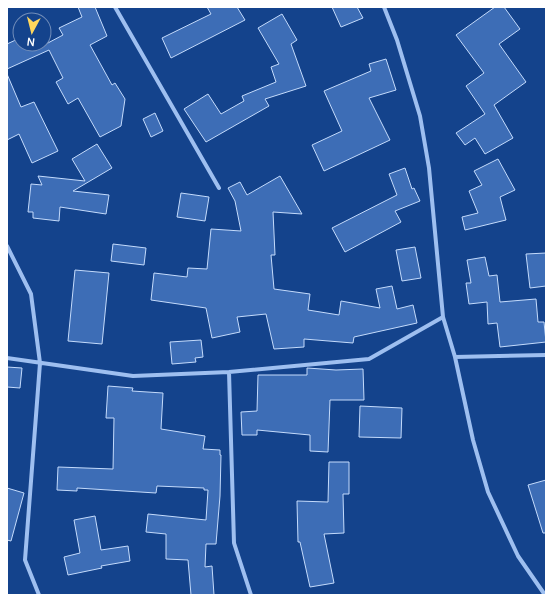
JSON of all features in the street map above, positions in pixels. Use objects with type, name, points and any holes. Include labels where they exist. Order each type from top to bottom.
[{"type":"street","points":[[115,7],[219,188]]},
{"type":"street","points":[[384,7],[398,40],[420,116],[429,168],[443,317],[455,357],[473,440],[488,492],[518,556],[545,595]]},
{"type":"street","points":[[7,246],[31,294],[40,363],[25,560],[39,595]]},
{"type":"street","points":[[7,358],[133,376],[229,372],[369,359],[443,317]]},
{"type":"street","points":[[455,357],[546,355]]},
{"type":"street","points":[[229,372],[234,543],[251,595]]},
{"type":"building","points":[[78,7],[95,7],[107,36],[90,45],[112,85],[115,83],[125,99],[121,126],[100,137],[78,98],[68,104],[56,82],[63,78],[50,52],[52,52],[52,41],[63,35],[59,28],[82,17]]},
{"type":"building","points":[[207,7],[237,7],[245,20],[171,58],[162,38],[211,14]]},
{"type":"building","points":[[332,7],[357,7],[363,18],[341,27]]},
{"type":"building","points":[[495,7],[504,7],[520,29],[499,44],[526,82],[494,105],[513,138],[485,154],[475,138],[465,145],[456,133],[485,114],[466,86],[484,73],[456,35]]},
{"type":"building","points":[[282,14],[297,40],[291,44],[306,86],[265,99],[269,106],[206,142],[184,109],[208,94],[221,114],[244,101],[242,96],[276,82],[271,67],[279,64],[258,28]]},
{"type":"building","points":[[12,42],[12,52],[45,52],[7,69],[7,44]]},
{"type":"building","points":[[386,59],[396,90],[369,98],[390,140],[324,171],[312,145],[342,131],[324,91],[371,71],[369,64]]},
{"type":"building","points":[[7,74],[21,107],[34,102],[58,151],[32,163],[19,134],[7,140]]},
{"type":"building","points":[[155,113],[163,131],[151,137],[143,119]]},
{"type":"building","points":[[97,144],[112,168],[73,191],[109,195],[106,214],[60,207],[59,221],[33,218],[33,212],[28,212],[31,184],[42,185],[38,176],[85,181],[72,159]]},
{"type":"building","points":[[498,159],[515,190],[500,197],[506,220],[465,230],[462,217],[478,213],[469,191],[482,185],[474,171]]},
{"type":"building","points":[[405,168],[412,189],[414,188],[420,201],[395,211],[401,222],[345,252],[332,228],[397,195],[389,174]]},
{"type":"building","points":[[280,176],[302,214],[273,212],[275,255],[271,255],[274,289],[310,294],[308,310],[339,315],[341,301],[380,308],[376,289],[392,286],[397,309],[413,305],[417,323],[354,337],[353,343],[304,339],[304,347],[274,349],[266,314],[237,317],[240,332],[212,338],[206,308],[151,300],[154,273],[187,277],[188,268],[207,269],[211,229],[241,231],[235,201],[228,188],[240,182],[247,195]]},
{"type":"building","points":[[181,193],[209,197],[205,221],[177,217]]},
{"type":"building","points":[[113,244],[146,248],[144,265],[111,261]]},
{"type":"building","points":[[415,247],[421,278],[402,281],[396,250]]},
{"type":"building","points":[[546,253],[546,286],[530,288],[526,254]]},
{"type":"building","points":[[485,257],[489,276],[497,275],[500,302],[536,299],[538,322],[544,322],[546,342],[500,347],[497,323],[488,324],[487,302],[469,304],[466,283],[471,283],[467,260]]},
{"type":"building","points":[[75,270],[109,273],[102,344],[68,341]]},
{"type":"building","points":[[201,340],[203,357],[195,358],[196,362],[172,364],[170,342]]},
{"type":"building","points":[[7,367],[22,368],[20,388],[7,387]]},
{"type":"building","points":[[307,368],[336,370],[363,369],[364,400],[330,400],[328,452],[310,451],[310,435],[257,430],[257,435],[242,435],[241,412],[257,411],[258,375],[307,375]]},
{"type":"building","points":[[108,386],[133,388],[132,391],[163,393],[161,429],[205,436],[203,449],[220,450],[220,496],[216,544],[206,544],[205,567],[212,566],[214,595],[191,595],[188,560],[166,559],[166,534],[146,532],[148,514],[206,520],[208,490],[204,490],[204,488],[157,486],[156,493],[77,488],[77,491],[57,490],[58,467],[113,469],[114,418],[106,418]]},
{"type":"building","points":[[360,406],[402,408],[401,438],[359,437]]},
{"type":"building","points":[[329,462],[349,462],[349,494],[343,494],[344,533],[324,534],[334,583],[310,587],[300,542],[298,542],[297,501],[328,502]]},
{"type":"building","points":[[546,480],[546,533],[543,533],[528,485]]},
{"type":"building","points":[[7,488],[24,493],[11,541],[7,540]]},
{"type":"building","points":[[95,516],[101,550],[128,546],[130,561],[101,566],[102,568],[68,575],[64,557],[80,553],[74,520]]}]
